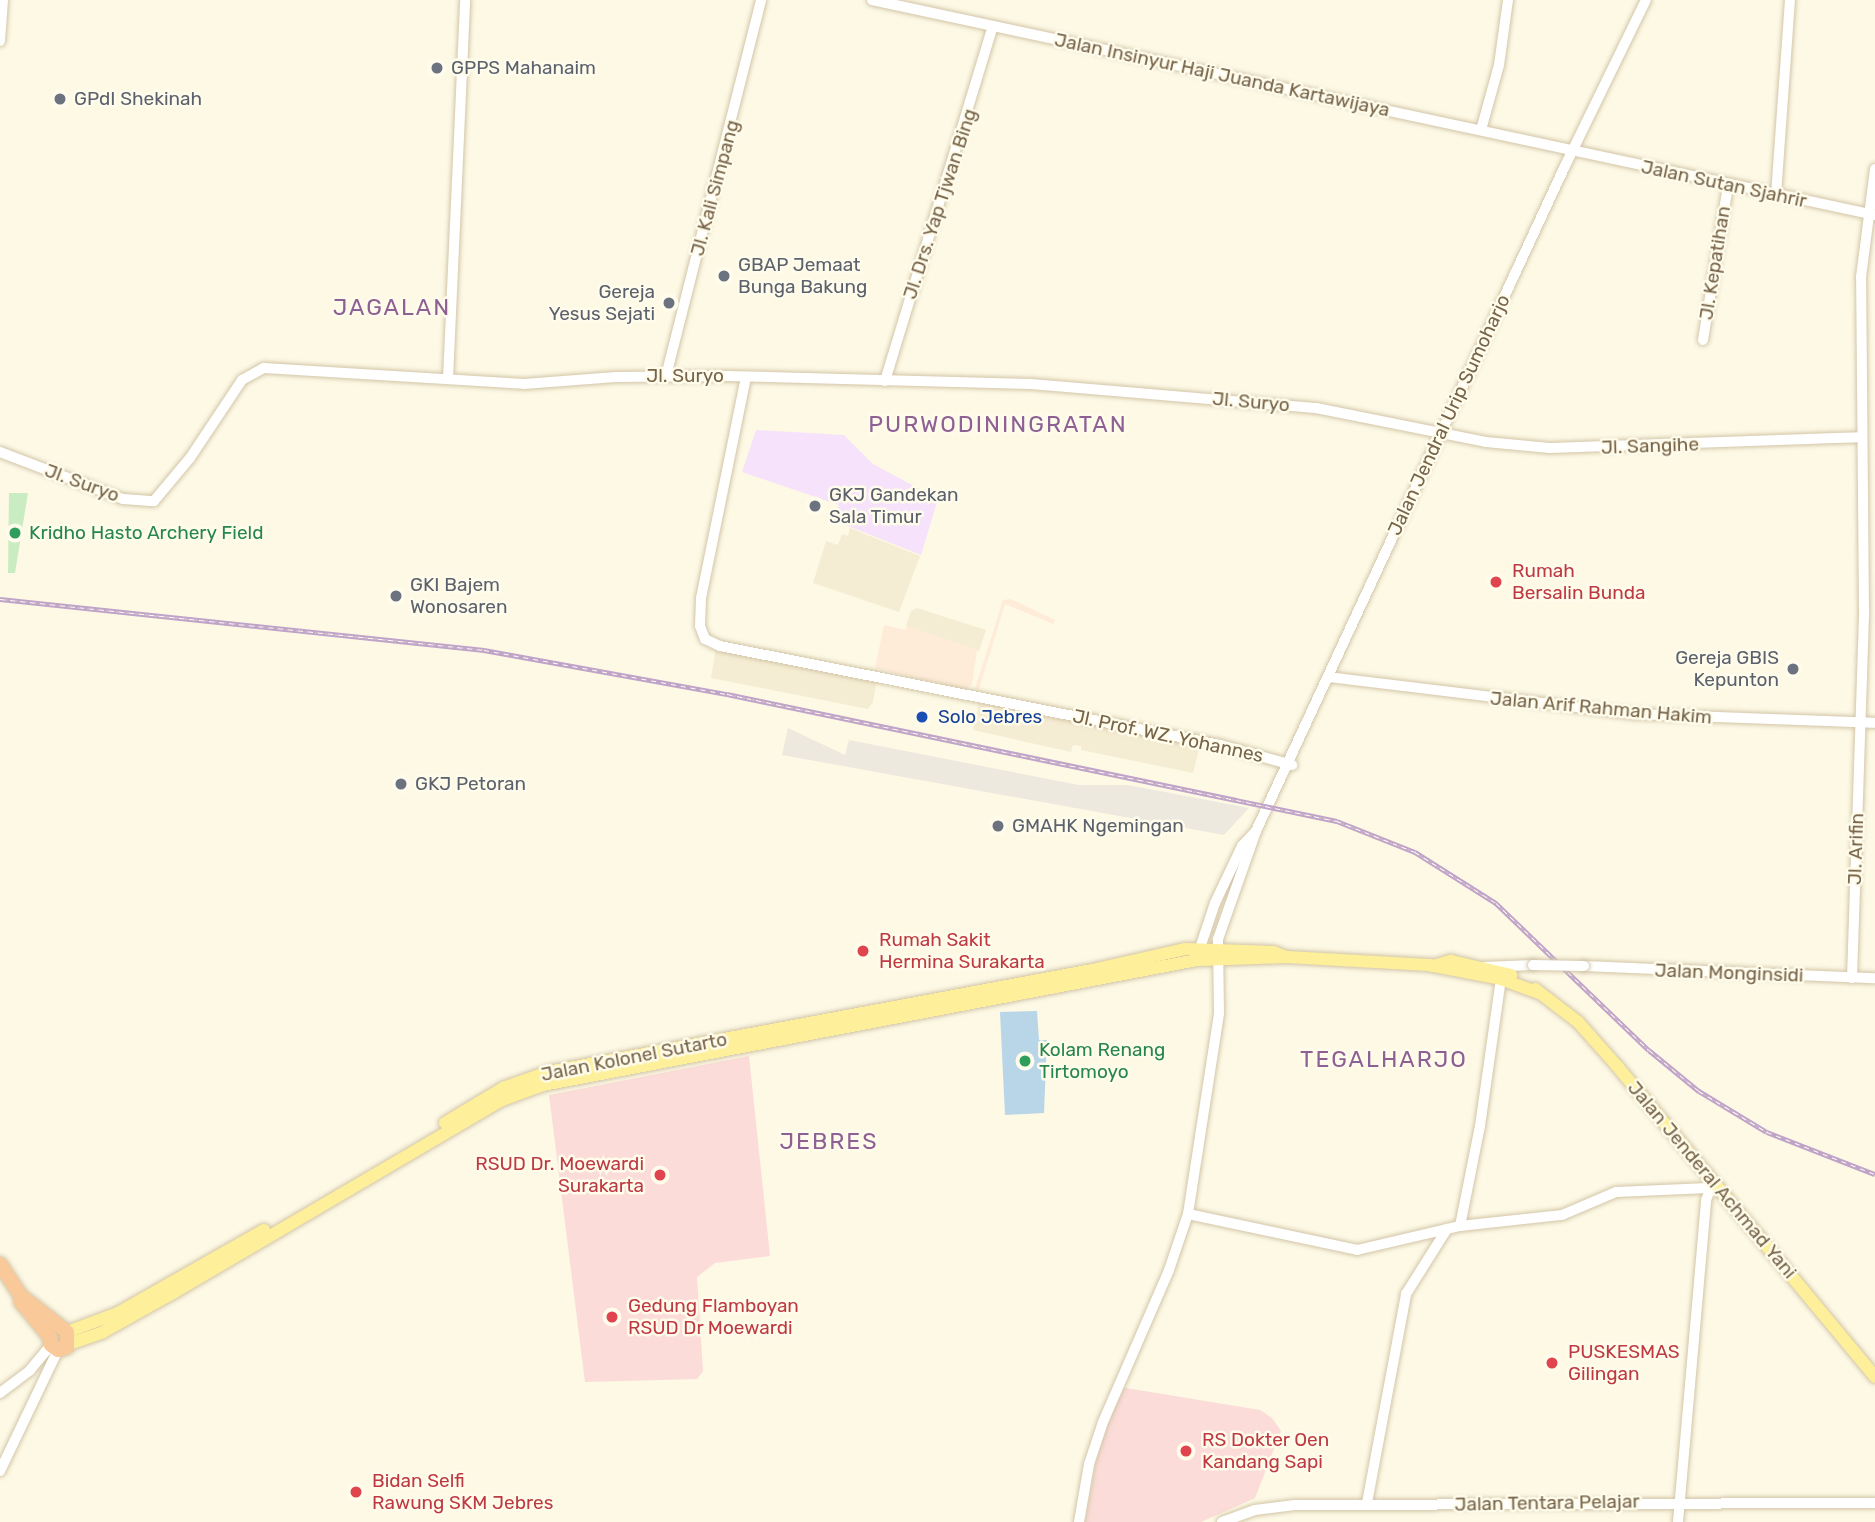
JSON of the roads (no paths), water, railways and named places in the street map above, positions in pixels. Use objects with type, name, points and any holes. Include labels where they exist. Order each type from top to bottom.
[{"type":"highway","points":[[0,1264],[21,1296],[20,1302],[59,1337]]},
{"type":"main road","points":[[0,41],[4,0]]},
{"type":"main road","points":[[447,379],[465,0]]},
{"type":"main road","name":"Jl. Kali Simpang","points":[[666,376],[761,0]]},
{"type":"main road","name":"Jalan Insinyur Haji Juanda Kartawijaya","points":[[872,0],[1573,149]]},
{"type":"main road","points":[[1481,130],[1499,65],[1508,0]]},
{"type":"main road","name":"Jalan Jendral Urip Sumoharjo","points":[[1218,953],[1256,831],[1290,764],[1573,149],[1646,0]]},
{"type":"main road","points":[[1776,195],[1790,0]]},
{"type":"main road","name":"Jl. Drs. Yap Tjwan Bing","points":[[886,381],[993,26]]},
{"type":"main road","name":"Jalan Sutan Sjahrir","points":[[1573,149],[1728,186],[1871,214]]},
{"type":"main road","name":"Jl. Arifin","points":[[1852,978],[1864,610],[1860,437],[1861,277],[1875,169]]},
{"type":"main road","name":"Jl. Kepatihan","points":[[1703,340],[1728,186]]},
{"type":"main road","name":"Jl. Suryo","points":[[0,452],[123,499],[154,501],[190,458],[242,380],[256,370],[524,384],[666,376],[1030,384],[1250,401],[1442,431]]},
{"type":"main road","name":"Jl. Prof. WZ. Yohannes","points":[[746,377],[701,598],[702,633],[720,646],[1220,745],[1290,764]]},
{"type":"main road","name":"Jl. Sangihe","points":[[1442,431],[1486,442],[1550,448],[1860,437]]},
{"type":"main road","name":"Jalan Arif Rahman Hakim","points":[[1328,677],[1634,713],[1875,723]]},
{"type":"main road","name":"Jalan Jendral Urip Sumoharjo","points":[[1198,953],[1229,872],[1242,846],[1256,831]]},
{"type":"main road","points":[[1229,872],[1242,877]]},
{"type":"main road","name":"Jalan Kolonel Sutarto","points":[[59,1337],[118,1313],[503,1088],[537,1074],[743,1046],[1198,953],[1218,953]]},
{"type":"main road","points":[[1080,1522],[1100,1430],[1169,1270],[1188,1214],[1219,1013],[1218,953]]},
{"type":"main road","name":"Jalan Jenderal Achmad Yani","points":[[1218,953],[1483,970],[1520,979],[1587,1032],[1711,1186],[1875,1377]]},
{"type":"main road","name":"Jalan Monginsidi","points":[[1483,970],[1533,965],[1584,966],[1875,978]]},
{"type":"main road","name":"Jalan Jenderal Achmad Yani","points":[[1483,970],[1539,993]]},
{"type":"main road","points":[[1460,1226],[1482,1116],[1501,979]]},
{"type":"main road","points":[[1188,1214],[1344,1250],[1376,1247],[1460,1226],[1562,1215],[1616,1192],[1711,1186],[1678,1522]]},
{"type":"main road","points":[[1367,1503],[1406,1294],[1447,1229]]},
{"type":"main road","points":[[0,1393],[30,1370],[59,1337]]},
{"type":"main road","points":[[0,1471],[59,1337]]},
{"type":"main road","points":[[0,1441],[9,1449]]},
{"type":"main road","name":"Jalan Tentara Pelajar","points":[[1222,1522],[1266,1508],[1367,1503],[1875,1503]]},
{"type":"water","name":"Kolam Renang Tirtomoyo","points":[[1037,1011],[1039,1040],[1047,1040],[1044,1113],[1005,1115],[1000,1012]]},
{"type":"railway","points":[[0,599],[484,650],[727,694],[1337,821],[1415,852],[1496,903],[1649,1050],[1699,1091],[1767,1132],[1875,1174]]},
{"type":"place","name":"GPPS Mahanaim","points":[[437,68]]},
{"type":"place","name":"GPdI Shekinah","points":[[60,99]]},
{"type":"place","name":"GBAP Jemaat Bunga Bakung","points":[[724,276]]},
{"type":"place","name":"Gereja Yesus Sejati","points":[[669,303]]},
{"type":"place","name":"GKJ Gandekan Sala Timur","points":[[815,506]]},
{"type":"place","name":"Kridho Hasto Archery Field","points":[[15,533]]},
{"type":"place","name":"Rumah Bersalin Bunda","points":[[1496,582]]},
{"type":"place","name":"GKI Bajem Wonosaren","points":[[396,596]]},
{"type":"place","name":"Gereja GBIS Kepunton","points":[[1793,669]]},
{"type":"place","name":"Solo Jebres","points":[[922,717]]},
{"type":"place","name":"GKJ Petoran","points":[[401,784]]},
{"type":"place","name":"GMAHK Ngemingan","points":[[998,826]]},
{"type":"place","name":"Rumah Sakit Hermina Surakarta","points":[[863,951]]},
{"type":"place","name":"Kolam Renang Tirtomoyo","points":[[1025,1061]]},
{"type":"place","name":"RSUD Dr. Moewardi Surakarta","points":[[660,1175]]},
{"type":"place","name":"Gedung Flamboyan RSUD Dr Moewardi","points":[[612,1317]]},
{"type":"place","name":"PUSKESMAS Gilingan","points":[[1552,1363]]},
{"type":"place","name":"RS Dokter Oen Kandang Sapi","points":[[1186,1451]]},
{"type":"place","name":"Bidan Selfi Rawung SKM Jebres","points":[[356,1492]]},
{"type":"district","name":"JAGALAN","points":[[392,307]]},
{"type":"district","name":"PURWODININGRATAN","points":[[998,424]]},
{"type":"district","name":"TEGALHARJO","points":[[1384,1059]]},
{"type":"district","name":"JEBRES","points":[[829,1141]]}]
